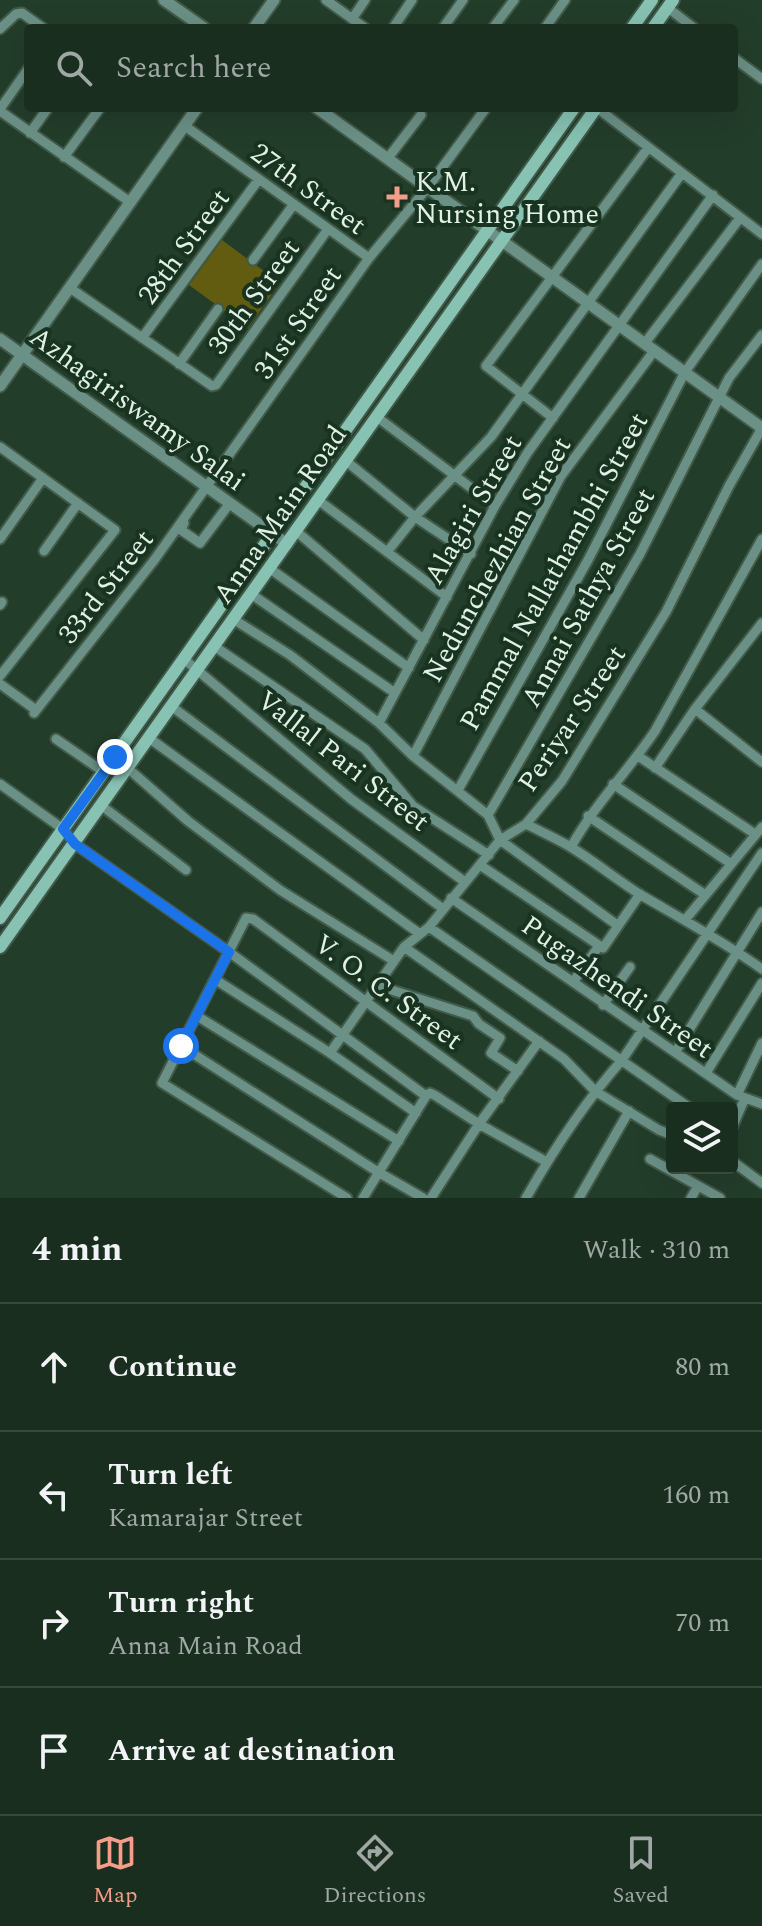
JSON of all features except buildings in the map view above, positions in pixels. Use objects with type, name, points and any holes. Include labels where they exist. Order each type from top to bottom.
[{"type":"main road","points":[[635,24],[652,0]]},
{"type":"main road","points":[[656,24],[670,4]]},
{"type":"main road","name":"Anna Main Road","points":[[0,918],[571,112]]},
{"type":"main road","name":"Anna Main Road","points":[[0,947],[594,112]]},
{"type":"street","points":[[164,0],[198,24]]},
{"type":"street","points":[[257,24],[274,0]]},
{"type":"street","points":[[326,0],[359,24]]},
{"type":"street","points":[[352,19],[365,0]]},
{"type":"street","points":[[396,24],[412,0]]},
{"type":"street","points":[[446,24],[463,0]]},
{"type":"street","points":[[496,24],[514,0]]},
{"type":"street","points":[[548,24],[565,0]]},
{"type":"street","points":[[670,4],[690,24]]},
{"type":"street","points":[[2,25],[22,13],[37,24]]},
{"type":"street","points":[[738,61],[762,79]]},
{"type":"street","points":[[24,75],[0,110],[130,202]]},
{"type":"street","points":[[30,133],[45,112]]},
{"type":"street","points":[[64,157],[97,112]]},
{"type":"street","points":[[0,386],[194,112]]},
{"type":"street","points":[[323,112],[762,428]]},
{"type":"street","name":"31st Street","points":[[208,488],[369,258],[428,187],[483,112]]},
{"type":"street","points":[[602,112],[762,234]]},
{"type":"street","points":[[388,158],[421,115]]},
{"type":"street","name":"27th Street","points":[[185,126],[369,258]]},
{"type":"street","points":[[553,418],[486,366],[648,148]]},
{"type":"street","points":[[387,552],[415,517],[491,437],[682,173]]},
{"type":"street","name":"28th Street","points":[[142,338],[259,179]]},
{"type":"street","name":"Alagiri Street","points":[[379,723],[495,506],[528,452],[713,195]]},
{"type":"street","points":[[253,260],[294,204]]},
{"type":"street","name":"Nedunchezhian Street","points":[[413,756],[561,476],[740,218]]},
{"type":"street","name":"30th Street","points":[[179,364],[212,386],[216,385],[328,229]]},
{"type":"street","name":"Pammal Nallathambhi Street","points":[[458,790],[588,560],[685,372],[762,264]]},
{"type":"street","points":[[70,288],[179,364],[218,309]]},
{"type":"street","name":"Annai Sathya Street","points":[[488,815],[640,554],[729,378],[762,335]]},
{"type":"street","name":"Azhagiriswamy Salai","points":[[0,339],[287,544]]},
{"type":"street","points":[[377,417],[495,506]]},
{"type":"street","name":"Periyar Street","points":[[330,1053],[404,947],[429,927],[500,840],[526,824],[562,781],[666,612],[729,486],[762,428]]},
{"type":"street","points":[[0,447],[115,530],[0,676]]},
{"type":"street","points":[[346,461],[415,517],[471,554]]},
{"type":"street","points":[[0,539],[43,478]]},
{"type":"street","points":[[208,488],[181,526],[182,531],[201,542],[230,503]]},
{"type":"street","name":"33rd Street","points":[[0,684],[35,712],[208,488]]},
{"type":"street","points":[[318,500],[447,597]]},
{"type":"street","points":[[44,551],[78,503]]},
{"type":"street","points":[[296,531],[424,640]]},
{"type":"street","points":[[571,847],[588,816],[655,731],[762,539]]},
{"type":"street","points":[[269,568],[409,668]]},
{"type":"street","points":[[251,594],[395,693]]},
{"type":"street","points":[[233,619],[290,655],[379,723],[413,756],[488,815],[500,840],[617,925]]},
{"type":"street","points":[[655,768],[695,709],[762,623]]},
{"type":"street","points":[[214,646],[365,749],[413,806],[489,855]]},
{"type":"street","name":"Vallal Pari Street","points":[[184,659],[351,799],[465,882]]},
{"type":"street","points":[[171,706],[442,908]]},
{"type":"street","points":[[695,709],[762,762]]},
{"type":"street","points":[[149,738],[420,934]]},
{"type":"street","points":[[56,739],[104,772]]},
{"type":"street","points":[[638,756],[758,831],[685,920]]},
{"type":"street","points":[[115,757],[188,821],[280,890],[394,961]]},
{"type":"street","points":[[0,784],[63,829],[75,844],[426,1096]]},
{"type":"street","points":[[613,784],[730,863]]},
{"type":"street","points":[[102,806],[186,870]]},
{"type":"street","points":[[588,816],[704,894]]},
{"type":"street","points":[[526,824],[571,847],[640,894],[762,969]]},
{"type":"street","points":[[526,1198],[545,1161],[595,1091],[622,1060],[762,853]]},
{"type":"street","points":[[480,865],[603,948],[640,894]]},
{"type":"street","name":"Pugazhendi Street","points":[[451,898],[741,1097],[762,1104]]},
{"type":"street","points":[[676,1051],[762,912]]},
{"type":"street","name":"V. O. C. Street","points":[[229,952],[246,918],[253,919],[499,1099]]},
{"type":"street","points":[[429,927],[682,1102]]},
{"type":"street","points":[[573,982],[599,946]]},
{"type":"street","points":[[404,947],[564,1059],[595,1091],[666,1133]]},
{"type":"street","points":[[229,952],[162,1083],[347,1198]]},
{"type":"street","points":[[603,1005],[630,967]]},
{"type":"street","points":[[216,980],[416,1113]]},
{"type":"street","points":[[706,1073],[762,983]]},
{"type":"street","points":[[379,986],[473,1016],[479,1024],[500,1038],[491,1053],[518,1071]]},
{"type":"street","points":[[197,1016],[399,1141]]},
{"type":"street","points":[[431,1198],[539,1041]]},
{"type":"street","points":[[738,1107],[762,1043]]},
{"type":"street","points":[[181,1046],[378,1172],[407,1195],[423,1198]]},
{"type":"street","points":[[363,1198],[430,1093],[545,1161]]},
{"type":"street","points":[[579,1198],[629,1111]]},
{"type":"street","points":[[650,1159],[720,1198]]},
{"type":"street","points":[[738,1165],[762,1183]]},
{"type":"street","points":[[691,1198],[698,1186]]},
{"type":"shaded area","points":[[222,240],[280,283],[248,328],[189,285]]},
{"type":"place","name":"K.M. Nursing Home","points":[[397,197]]},
{"type":"route","points":[[115,757],[63,829],[75,844],[229,952],[181,1046]]}]
